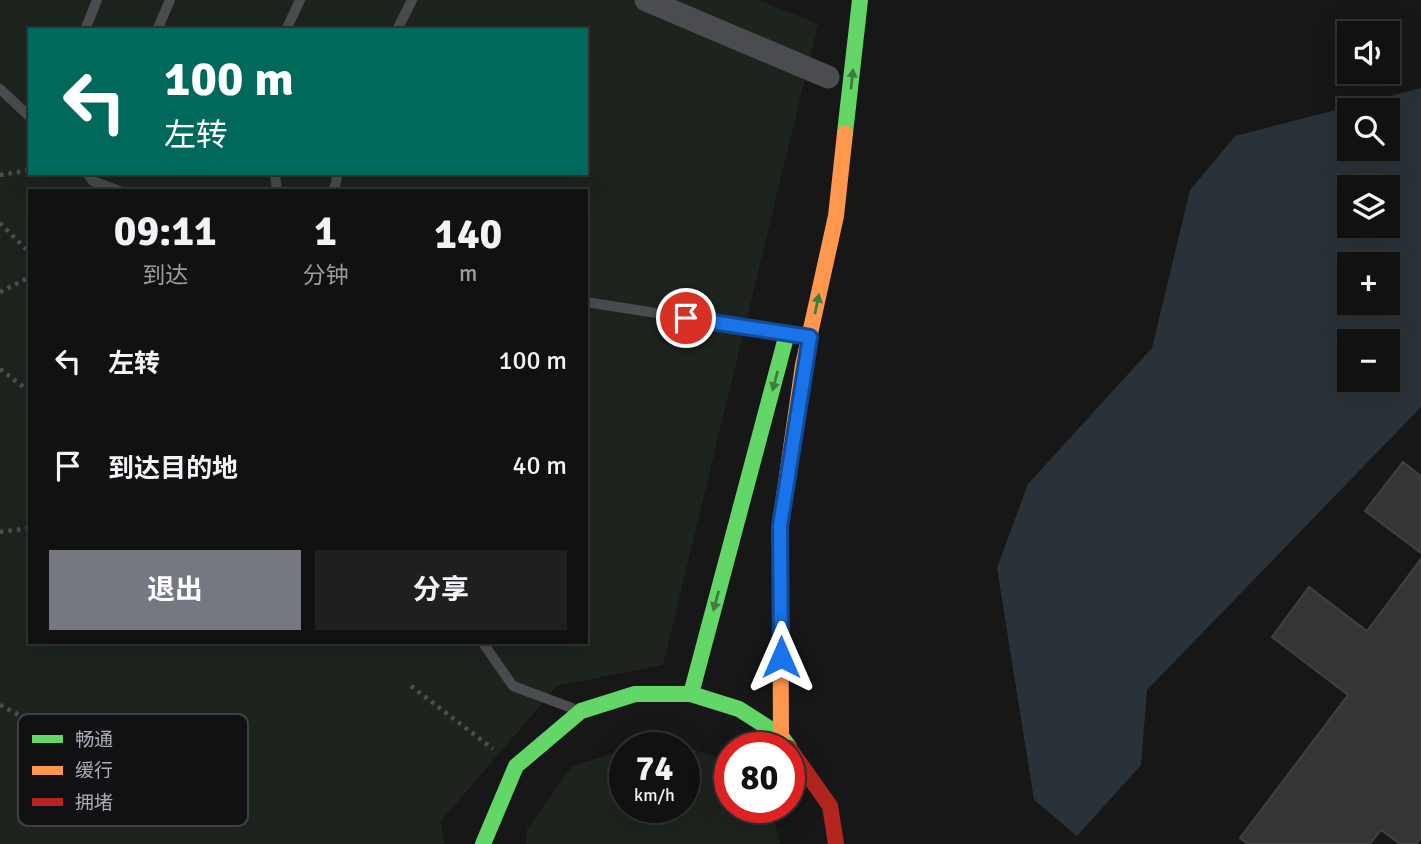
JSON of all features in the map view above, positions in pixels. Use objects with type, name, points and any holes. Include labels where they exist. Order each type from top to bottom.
[{"type":"highway","points":[[786,732],[780,526],[810,337],[836,216],[860,0]]},
{"type":"highway","points":[[691,694],[788,327]]},
{"type":"highway","points":[[483,844],[516,766],[581,711],[635,694],[691,694],[739,709],[770,732]]},
{"type":"highway","points":[[805,771],[830,806],[836,844]]},
{"type":"street","points":[[646,0],[828,77]]},
{"type":"lane","points":[[86,28],[97,0]]},
{"type":"lane","points":[[158,28],[170,0]]},
{"type":"lane","points":[[287,28],[300,0]]},
{"type":"lane","points":[[398,28],[412,0]]},
{"type":"lane","points":[[0,89],[28,115]]},
{"type":"lane","points":[[92,176],[115,189]]},
{"type":"lane","points":[[588,302],[788,327],[810,337]]},
{"type":"lane","points":[[485,644],[513,686],[581,711]]},
{"type":"path","points":[[0,175],[28,170]]},
{"type":"path","points":[[0,223],[28,251]]},
{"type":"path","points":[[0,292],[28,278]]},
{"type":"path","points":[[0,369],[28,390]]},
{"type":"path","points":[[0,532],[28,528]]},
{"type":"path","points":[[411,686],[516,766]]},
{"type":"path","points":[[0,705],[18,714]]},
{"type":"shaded area","points":[[0,0],[757,0],[818,24],[663,665],[557,686],[441,821],[444,844],[0,844]]},
{"type":"shaded area","points":[[1421,88],[1421,407],[1147,690],[1141,765],[1077,836],[1034,800],[997,568],[1028,484],[1152,348],[1190,190],[1235,136],[1337,110],[1337,161],[1400,161],[1400,98],[1382,98]]},
{"type":"shaded area","points":[[700,752],[714,756],[714,823],[775,823],[780,844],[526,844],[527,829],[572,766],[609,755],[609,823],[700,823]]},
{"type":"building","points":[[1403,462],[1421,476],[1421,553],[1365,511]]},
{"type":"building","points":[[1421,559],[1421,838],[1416,844],[1400,844],[1381,830],[1370,844],[1248,844],[1240,838],[1348,695],[1272,637],[1309,587],[1367,631]]},
{"type":"traffic: fast","points":[[845,133],[860,0]]},
{"type":"traffic: fast","points":[[691,694],[785,341]]},
{"type":"traffic: fast","points":[[483,844],[516,766],[581,711],[635,694],[691,694],[739,709],[775,732]]},
{"type":"traffic: slow","points":[[781,732],[780,525],[803,365],[836,216],[845,133]]},
{"type":"traffic: jam","points":[[805,771],[830,806],[836,844]]},
{"type":"route","points":[[686,318],[810,337],[803,365],[780,526],[781,657]]}]
